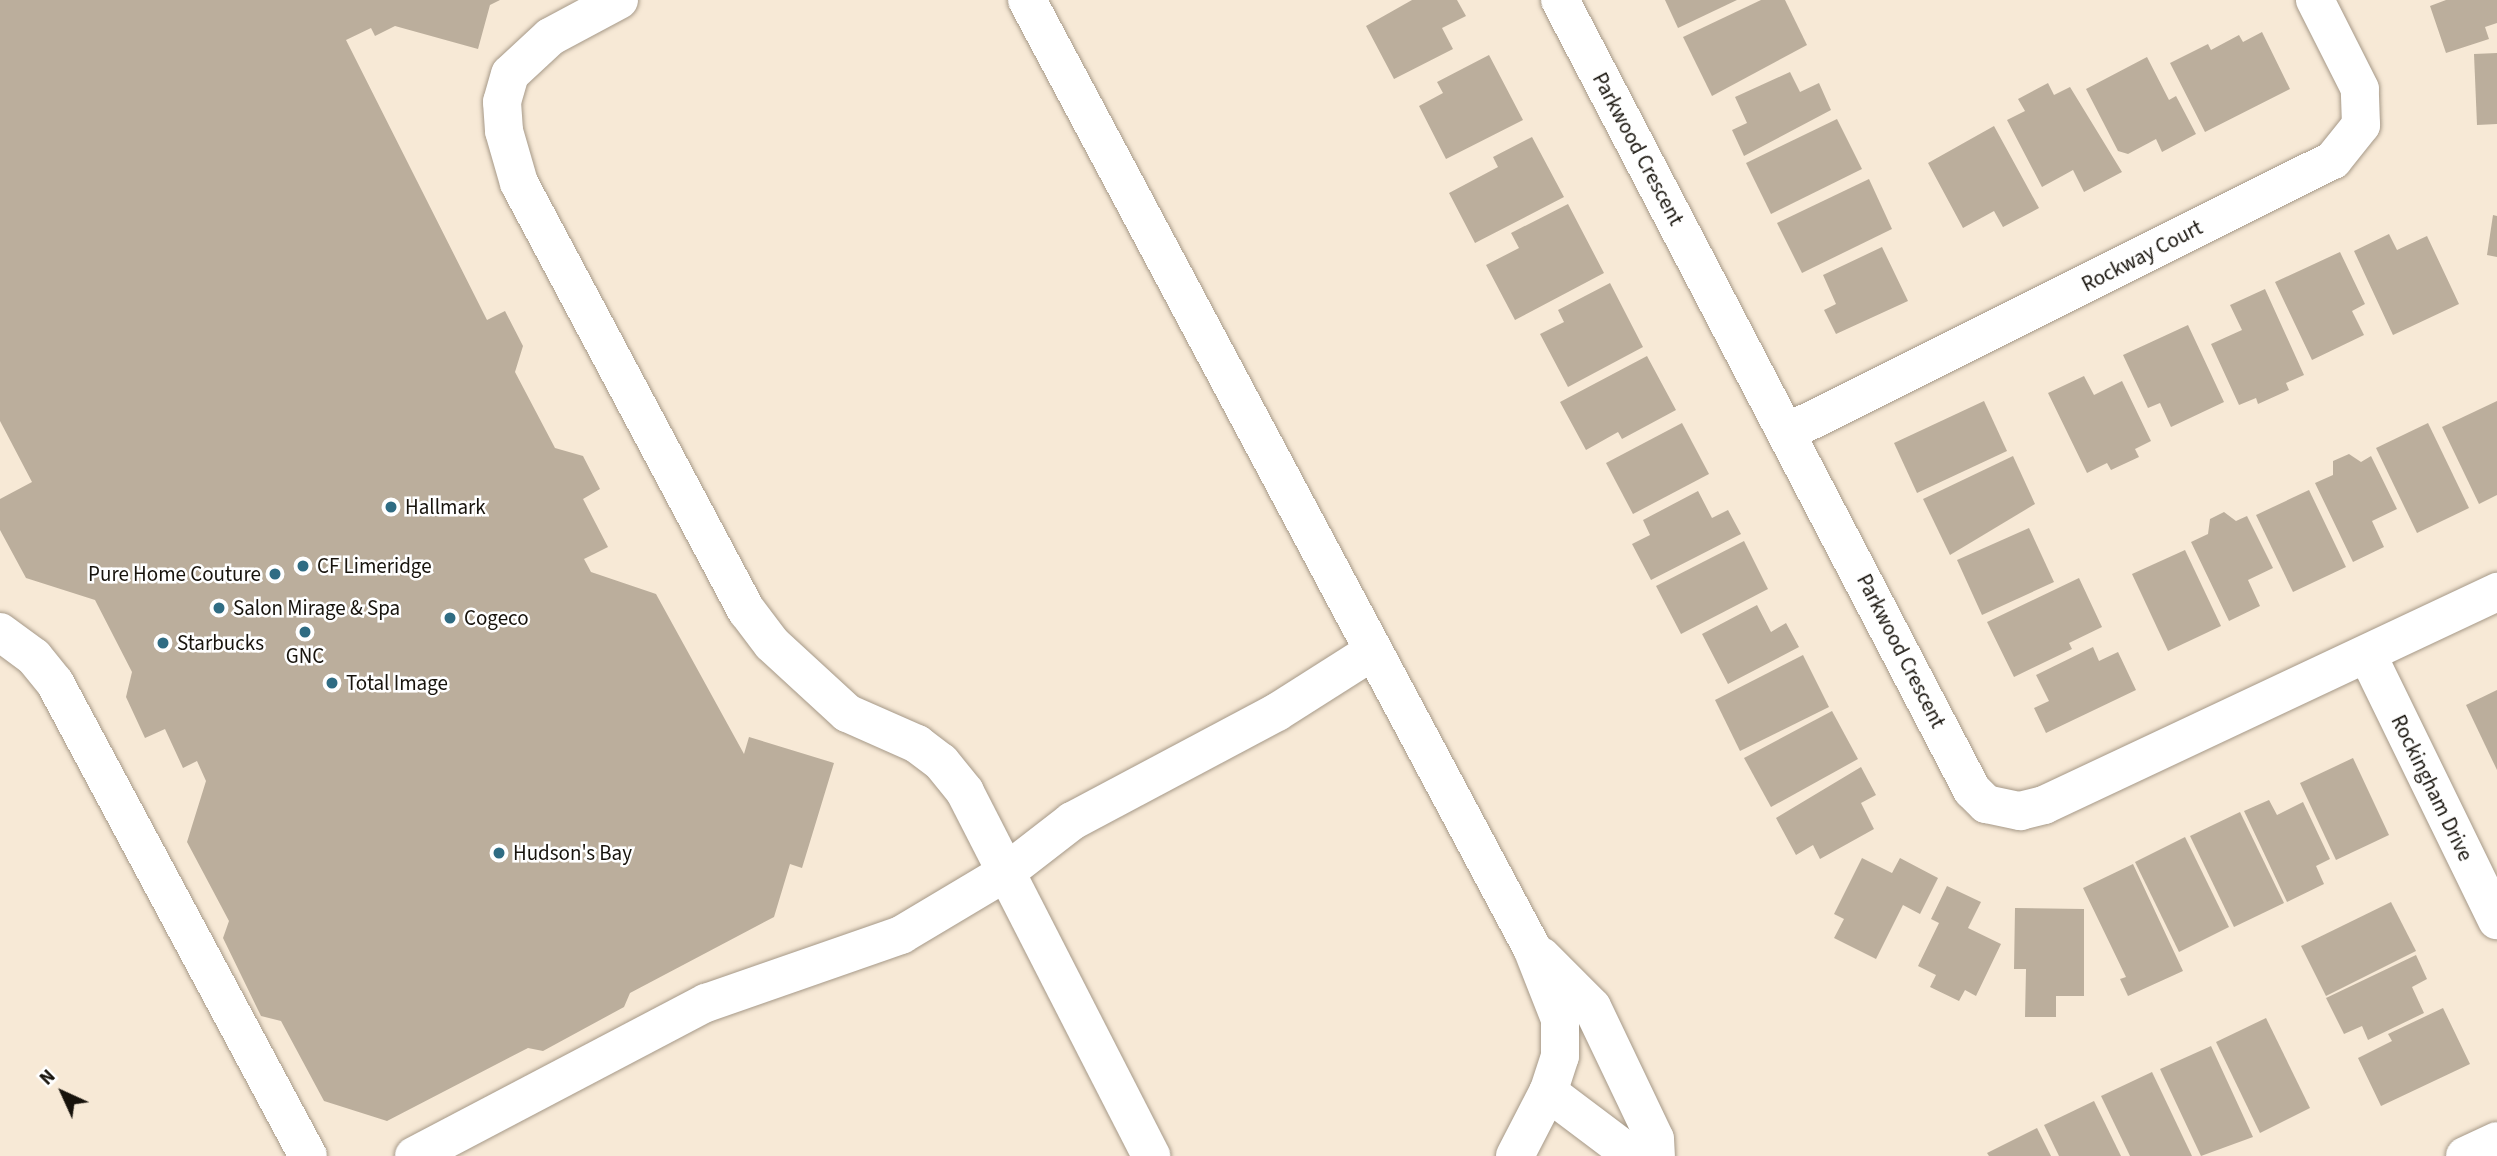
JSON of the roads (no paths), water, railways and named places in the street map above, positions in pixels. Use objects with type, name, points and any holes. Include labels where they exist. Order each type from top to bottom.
[{"type":"street","points":[[619,0],[550,37],[510,74],[502,102],[504,131],[519,183],[747,611],[791,666],[847,713],[916,744],[941,762],[965,792],[1151,1156]]},
{"type":"street","points":[[1027,0],[1321,545],[1373,651],[1532,948],[1560,1019],[1560,1056],[1548,1093],[1515,1156]]},
{"type":"street","name":"Parkwood Crescent","points":[[1560,0],[1788,432],[1962,771],[1986,804],[2020,811],[2045,806],[2368,656],[2497,592]]},
{"type":"street","name":"Rockway Court","points":[[1788,432],[2333,160],[2361,125],[2360,89],[2315,0]]},
{"type":"street","points":[[0,632],[34,657],[63,697],[308,1156]]},
{"type":"street","points":[[414,1156],[706,1003],[901,935],[1005,873],[1072,821],[1277,712],[1373,651]]},
{"type":"street","name":"Rockingham Drive","points":[[2368,656],[2497,920]]},
{"type":"street","points":[[1532,948],[1592,1007],[1656,1139],[1656,1156]]},
{"type":"street","points":[[1548,1093],[1633,1156]]},
{"type":"street","points":[[2465,1156],[2497,1140]]},
{"type":"place","name":"Hallmark","points":[[391,507]]},
{"type":"place","name":"CF Limeridge","points":[[303,566]]},
{"type":"place","name":"Pure Home Couture","points":[[275,574]]},
{"type":"place","name":"Salon Mirage & Spa","points":[[219,608]]},
{"type":"place","name":"Cogeco","points":[[450,618]]},
{"type":"place","name":"GNC","points":[[305,632]]},
{"type":"place","name":"Starbucks","points":[[163,643]]},
{"type":"place","name":"Total Image","points":[[332,683]]},
{"type":"place","name":"Hudson's Bay","points":[[499,853]]}]
